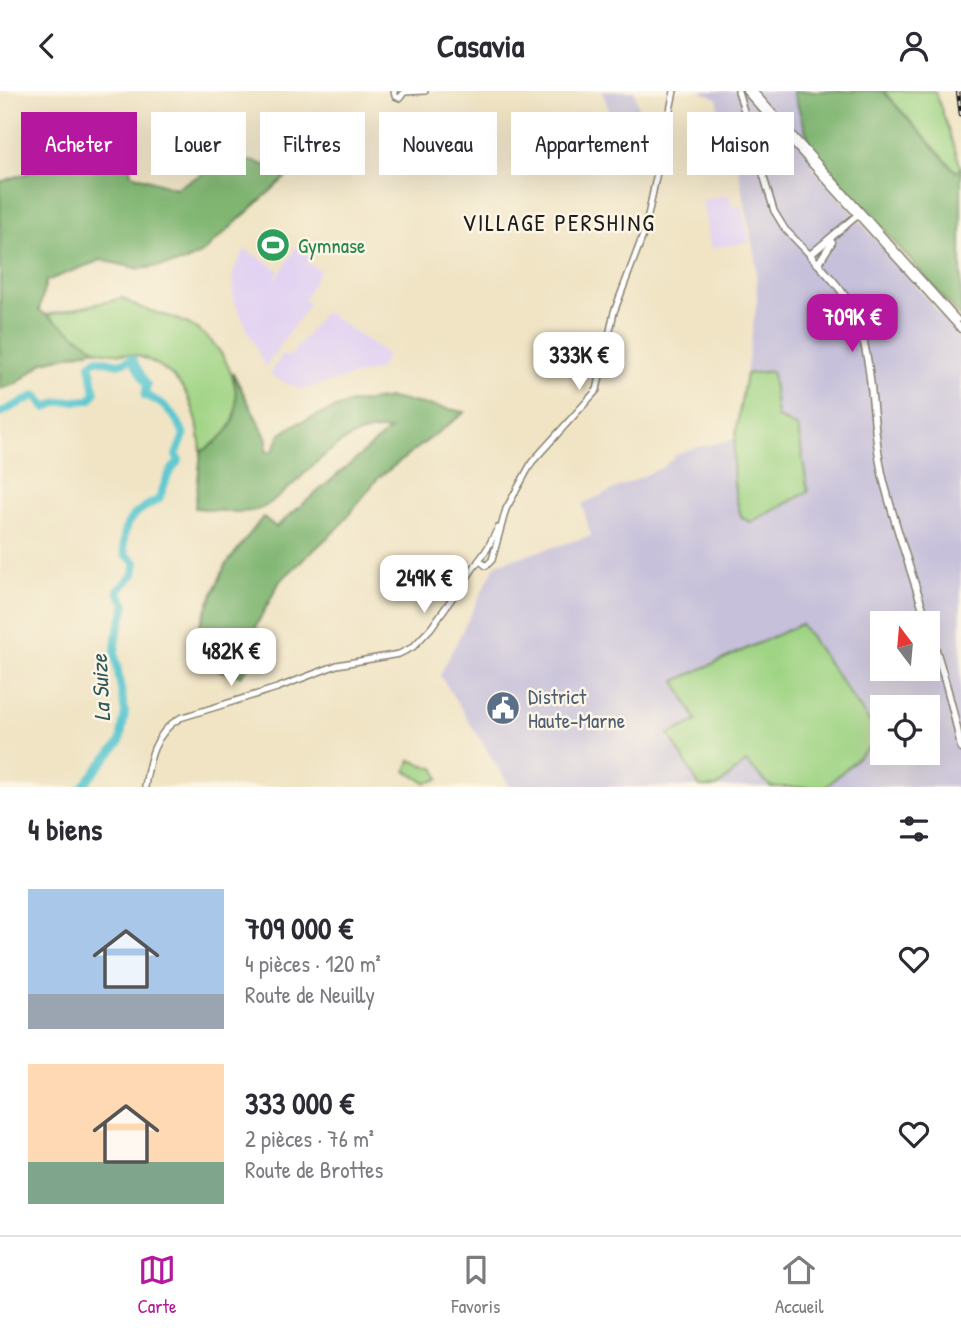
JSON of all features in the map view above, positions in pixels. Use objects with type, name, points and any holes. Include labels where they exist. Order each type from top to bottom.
[{"type":"main road","points":[[747,91],[961,329]]},
{"type":"main road","points":[[753,91],[858,214],[961,324]]},
{"type":"main road","points":[[858,214],[835,237],[810,255],[849,303],[860,332],[884,482],[929,625],[961,748]]},
{"type":"main road","points":[[818,264],[835,237]]},
{"type":"street","points":[[394,91],[395,96],[400,98],[405,91],[425,91]]},
{"type":"street","points":[[145,787],[153,749],[173,722],[337,665],[399,654],[413,647],[481,563],[531,461],[597,390],[614,312],[645,230],[674,91]]},
{"type":"street","points":[[738,91],[774,211],[785,229],[810,255]]},
{"type":"street","points":[[481,563],[489,564],[502,523]]},
{"type":"street","points":[[487,547],[494,551]]},
{"type":"shaded area","points":[[602,91],[634,91],[639,108],[631,112],[610,112]]},
{"type":"shaded area","points":[[700,91],[793,91],[811,147],[814,168],[961,338],[961,787],[510,787],[440,675],[496,564],[591,536],[582,504],[663,467],[676,455],[694,448],[735,439],[734,496],[777,417],[772,371],[746,374],[757,300],[756,263],[739,175],[794,175],[794,112],[719,112],[717,98]]},
{"type":"shaded area","points":[[730,194],[731,207],[742,205],[750,242],[711,248],[702,200]]},
{"type":"shaded area","points":[[301,239],[306,243],[304,247],[312,253],[307,262],[320,270],[304,300],[309,304],[265,367],[233,299],[233,272],[245,249],[279,270],[274,283]]},
{"type":"shaded area","points":[[325,311],[387,354],[380,369],[301,390],[273,377],[270,373],[282,355],[289,357]]},
{"type":"green space","points":[[793,91],[883,91],[956,172],[961,168],[961,318],[811,147]]},
{"type":"green space","points":[[883,91],[935,91],[961,167],[957,173]]},
{"type":"green space","points":[[246,161],[260,164],[260,175],[280,175],[285,178],[201,254],[182,263],[140,269],[101,260],[46,281],[39,310],[96,349],[44,362],[16,384],[0,389],[0,182],[22,175],[134,175],[175,188],[201,175],[246,175]]},
{"type":"green space","points":[[123,298],[139,307],[194,327],[214,344],[228,366],[236,392],[236,412],[224,435],[201,452],[192,406],[186,393],[167,371],[138,356],[95,349],[47,315]]},
{"type":"green space","points":[[772,371],[777,417],[798,428],[808,492],[751,522],[742,518],[734,483],[736,429],[746,374]]},
{"type":"green space","points":[[233,373],[267,439],[266,452],[273,451],[280,435],[296,424],[346,404],[390,398],[465,412],[378,478],[339,527],[280,581],[256,626],[258,655],[241,676],[191,663],[194,638],[225,566],[263,517],[276,527],[390,430],[370,431],[337,446],[280,496],[257,510],[240,512],[195,508],[201,452],[223,436],[234,419],[236,399]]},
{"type":"green space","points":[[801,624],[870,723],[870,746],[826,787],[771,787],[746,762],[717,787],[700,787],[669,734],[697,721],[675,681]]},
{"type":"green space","points":[[410,760],[435,769],[439,779],[426,783],[406,771]]},
{"type":"waterway","name":"La Suize","points":[[0,413],[36,395],[46,408],[58,402],[90,400],[95,393],[90,364],[97,359],[119,364],[132,359],[147,385],[145,396],[169,410],[184,435],[176,455],[179,460],[168,475],[159,499],[130,519],[124,533],[125,554],[136,563],[134,574],[118,591],[126,605],[116,638],[115,654],[125,713],[120,742],[82,787]]},
{"type":"railway","points":[[958,91],[961,115]]},
{"type":"place","name":"Gymnase","points":[[273,245]]},
{"type":"place","name":"District Haute-Marne","points":[[503,708]]},
{"type":"district","name":"VILLAGE PERSHING","points":[[559,222]]}]
